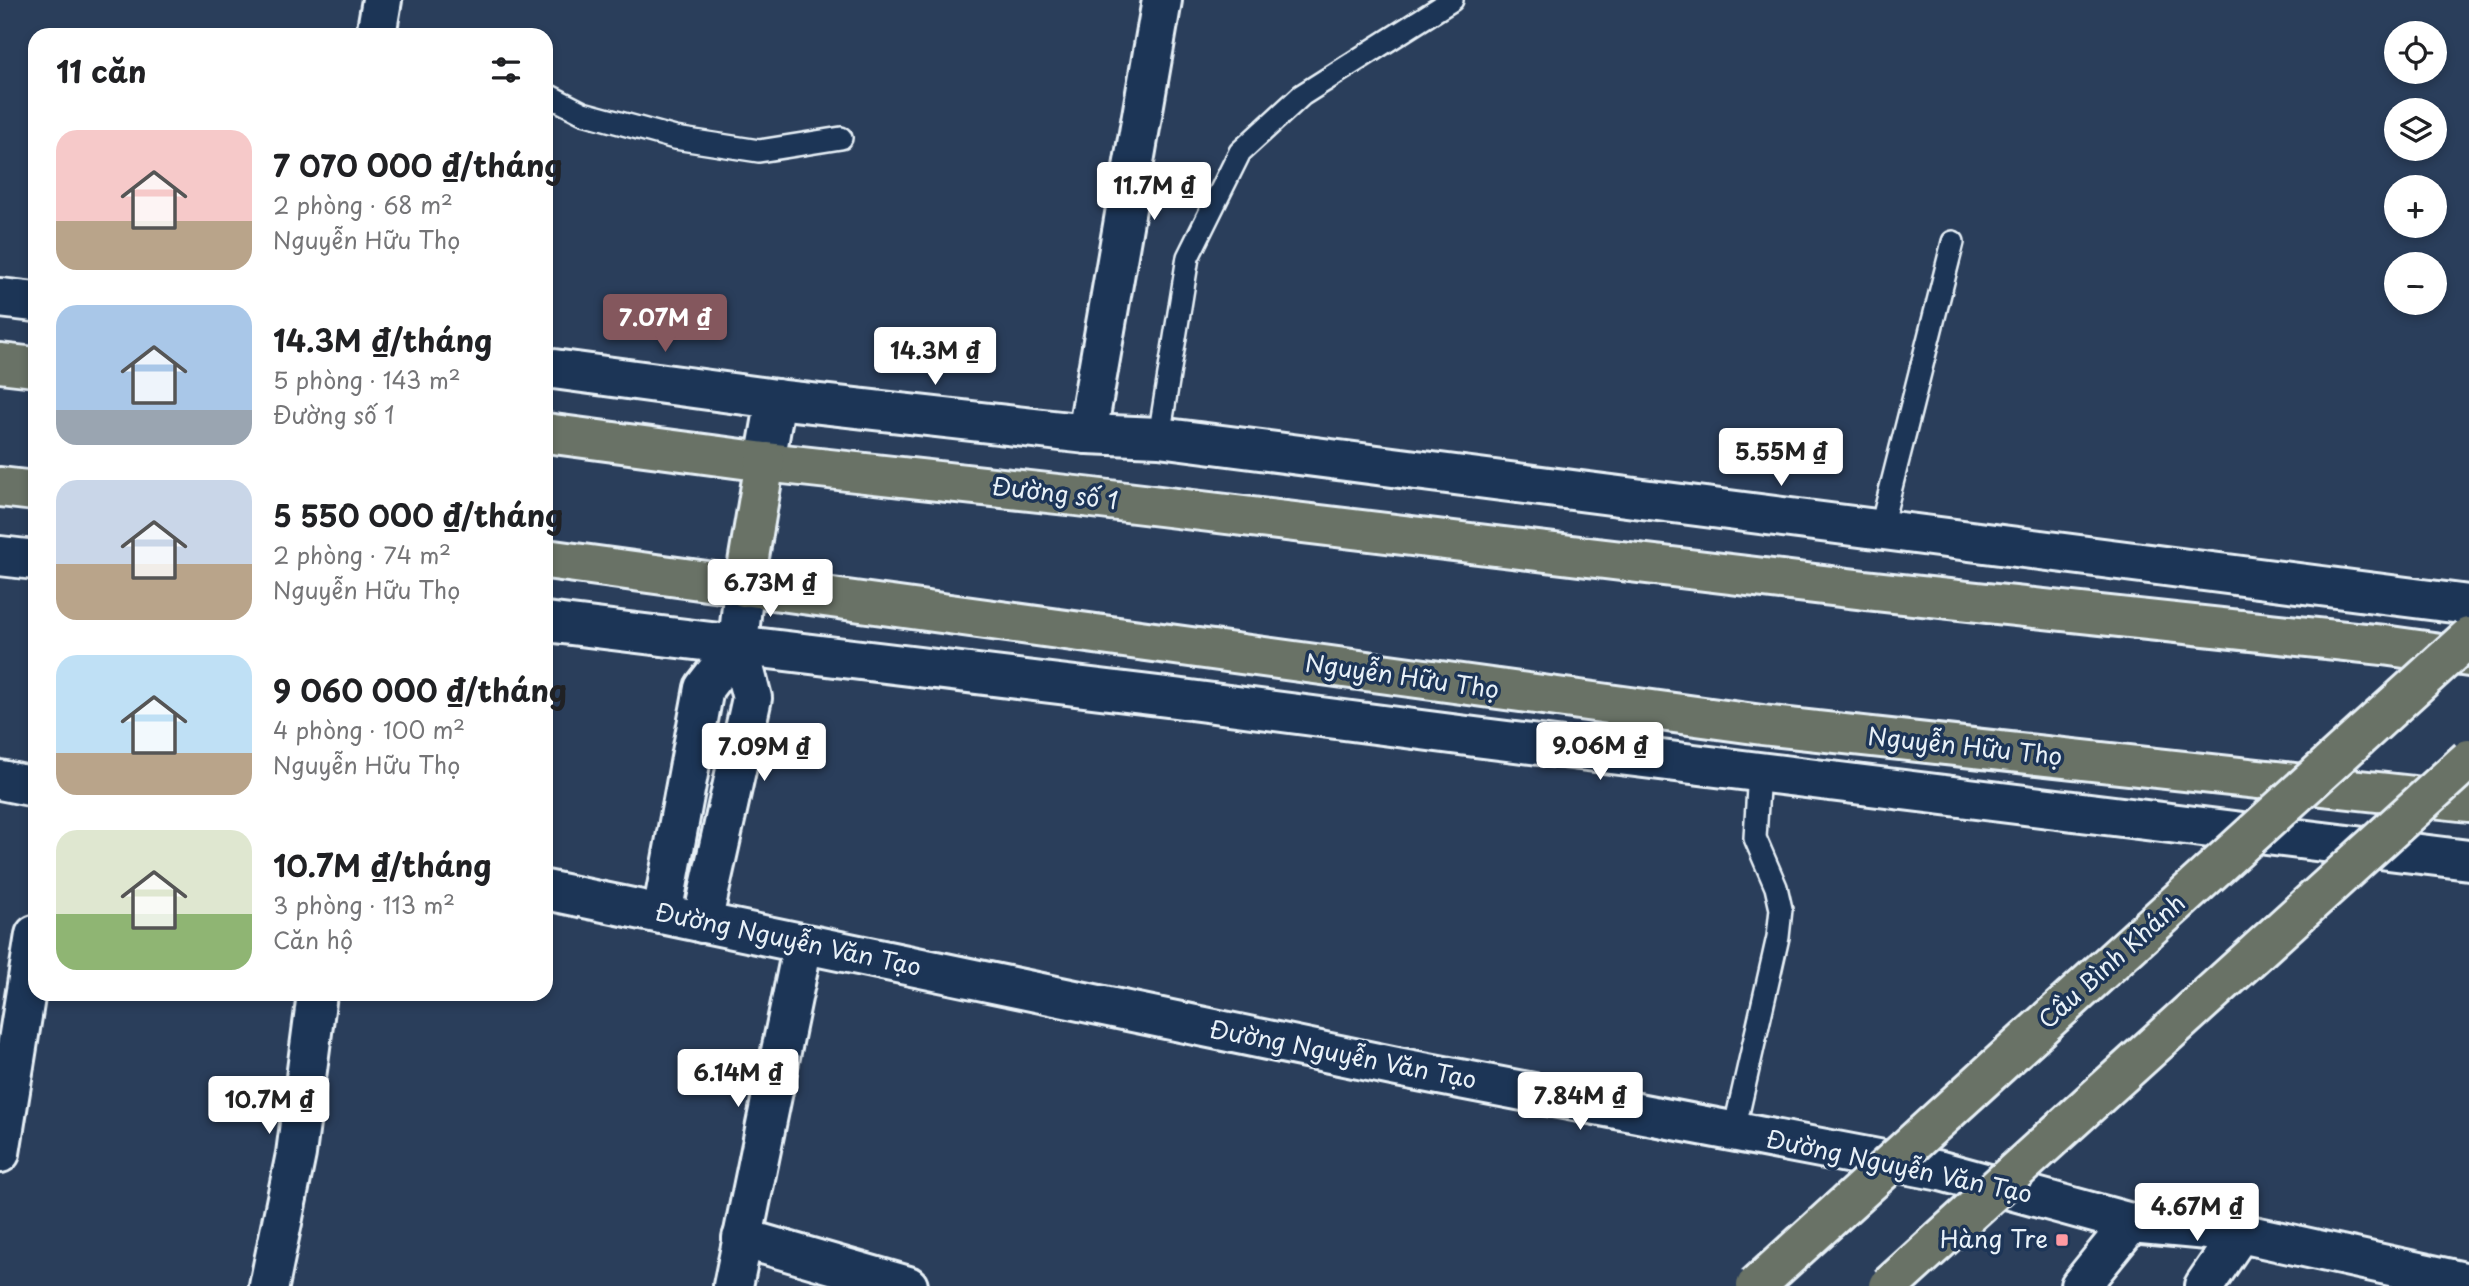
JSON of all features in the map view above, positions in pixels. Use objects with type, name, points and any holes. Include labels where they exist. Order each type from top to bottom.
[{"type":"main road","points":[[377,28],[382,0]]},
{"type":"main road","points":[[1087,433],[1162,0]]},
{"type":"main road","points":[[0,298],[28,302]]},
{"type":"main road","points":[[0,363],[28,366]]},
{"type":"main road","points":[[553,369],[776,399],[1087,433],[1158,437],[2469,605]]},
{"type":"main road","points":[[702,923],[752,698],[738,644],[744,587],[776,399]]},
{"type":"main road","points":[[553,434],[765,462]]},
{"type":"main road","name":"Đường số 1","points":[[765,462],[1865,590],[2383,645],[2469,657]]},
{"type":"main road","points":[[0,487],[28,490]]},
{"type":"main road","points":[[0,556],[28,559]]},
{"type":"main road","name":"Nguyễn Hữu Thọ","points":[[553,560],[1762,725],[2469,802]]},
{"type":"main road","name":"Nguyễn Hữu Thọ","points":[[553,623],[2469,860]]},
{"type":"main road","name":"Cầu Bình Khánh","points":[[1755,1286],[2469,637]]},
{"type":"main road","points":[[662,914],[704,688],[738,644]]},
{"type":"main road","points":[[1889,1286],[2469,758]]},
{"type":"main road","points":[[0,780],[28,786]]},
{"type":"main road","name":"Đường Nguyễn Văn Tạo","points":[[553,891],[1397,1066],[1941,1171],[2131,1223],[2240,1233],[2469,1283]]},
{"type":"main road","points":[[733,1286],[803,944]]},
{"type":"main road","points":[[0,1153],[28,979]]},
{"type":"main road","points":[[268,1286],[296,1154],[316,1001]]},
{"type":"main road","points":[[2080,1286],[2131,1223]]},
{"type":"main road","points":[[2204,1286],[2240,1233]]},
{"type":"main road","points":[[742,1238],[908,1286]]},
{"type":"lane","points":[[1158,437],[1188,257],[1240,152],[1301,94],[1452,0]]},
{"type":"lane","points":[[553,98],[583,113],[675,138],[759,151],[841,138]]},
{"type":"lane","points":[[1880,531],[1953,242]]},
{"type":"lane","points":[[1734,1131],[1778,937],[1781,909],[1776,887],[1755,838],[1759,771]]},
{"type":"place","name":"Hàng Tre","points":[[2062,1240]]}]
